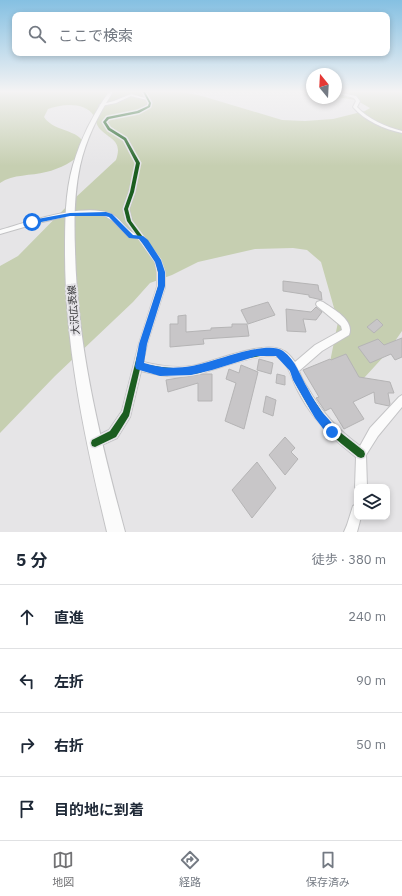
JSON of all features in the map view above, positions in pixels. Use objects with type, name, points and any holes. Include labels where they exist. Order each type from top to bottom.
[{"type":"main road","name":"大沢広表線","points":[[95,117],[84,143],[74,177],[70,214],[69,268],[76,338],[95,443],[116,532]]},
{"type":"street","points":[[95,443],[113,434],[126,413],[139,366],[143,344],[161,286],[161,272],[158,261],[130,221],[126,209],[132,192],[138,162],[125,139],[109,129],[104,121],[112,117]]},
{"type":"street","points":[[369,117],[381,124],[400,131],[402,135]]},
{"type":"street","points":[[0,232],[32,222],[70,214],[106,214],[131,236],[141,237]]},
{"type":"street","points":[[294,369],[310,354],[329,340],[346,332],[344,322],[320,304]]},
{"type":"street","points":[[139,366],[160,372],[191,371],[257,352],[277,352],[281,354],[294,369],[296,377],[318,414],[332,432],[361,454]]},
{"type":"street","points":[[361,484],[361,454],[374,432],[402,400]]},
{"type":"street","points":[[350,532],[354,527],[354,520]]},
{"type":"green space","points":[[0,117],[44,117],[55,126],[81,138],[85,151],[62,167],[51,171],[5,180],[0,183]]},
{"type":"green space","points":[[94,117],[271,117],[282,120],[305,121],[342,117],[402,117],[402,331],[386,354],[364,378],[346,388],[330,362],[338,322],[321,262],[307,250],[293,248],[255,249],[198,262],[172,275],[150,283],[133,302],[55,376],[0,433],[0,266],[18,256],[75,198],[116,160],[118,153],[117,144],[99,128]]},
{"type":"building","points":[[283,281],[318,285],[322,300],[309,297],[309,295],[283,291]]},
{"type":"building","points":[[268,302],[275,315],[248,324],[241,310]]},
{"type":"building","points":[[316,307],[322,312],[316,320],[303,319],[306,332],[287,331],[286,309],[311,312]]},
{"type":"building","points":[[186,315],[186,332],[211,330],[211,328],[232,327],[232,324],[247,324],[249,336],[203,339],[204,344],[170,347],[170,324],[178,324],[178,316]]},
{"type":"building","points":[[377,319],[383,325],[374,333],[367,327]]},
{"type":"building","points":[[402,338],[402,357],[395,360],[391,354],[370,363],[358,347],[378,339],[384,345]]},
{"type":"building","points":[[346,354],[359,377],[390,382],[394,393],[388,393],[389,406],[375,403],[374,392],[353,402],[364,419],[344,429],[331,408],[325,411],[316,398],[319,397],[303,370]]},
{"type":"building","points":[[259,359],[273,363],[271,374],[257,370]]},
{"type":"building","points":[[241,365],[258,372],[244,429],[225,421],[236,383],[226,379],[229,369],[239,373]]},
{"type":"building","points":[[202,374],[212,374],[212,401],[198,401],[198,383],[168,392],[166,380]]},
{"type":"building","points":[[277,374],[285,376],[285,385],[276,383]]},
{"type":"building","points":[[266,396],[276,400],[273,416],[263,412]]},
{"type":"building","points":[[285,437],[295,448],[291,452],[298,459],[285,475],[269,455]]},
{"type":"building","points":[[257,462],[276,488],[252,518],[232,490]]},
{"type":"cycle path","points":[[95,443],[113,434],[126,413],[143,344],[161,287],[161,272],[158,261],[129,221],[126,209],[132,192],[138,163],[125,139],[109,129],[104,122],[108,118],[114,117]]},
{"type":"cycle path","points":[[139,366],[164,371],[190,371],[251,354],[264,352],[281,354],[292,366],[296,378],[304,393],[323,421],[338,436],[361,454]]},
{"type":"route","points":[[32,222],[70,214],[106,214],[131,236],[136,238],[141,237],[146,242],[158,261],[161,272],[161,286],[143,344],[139,366],[160,372],[191,371],[257,352],[277,352],[281,354],[294,369],[296,377],[303,390],[318,414],[332,432]]}]
